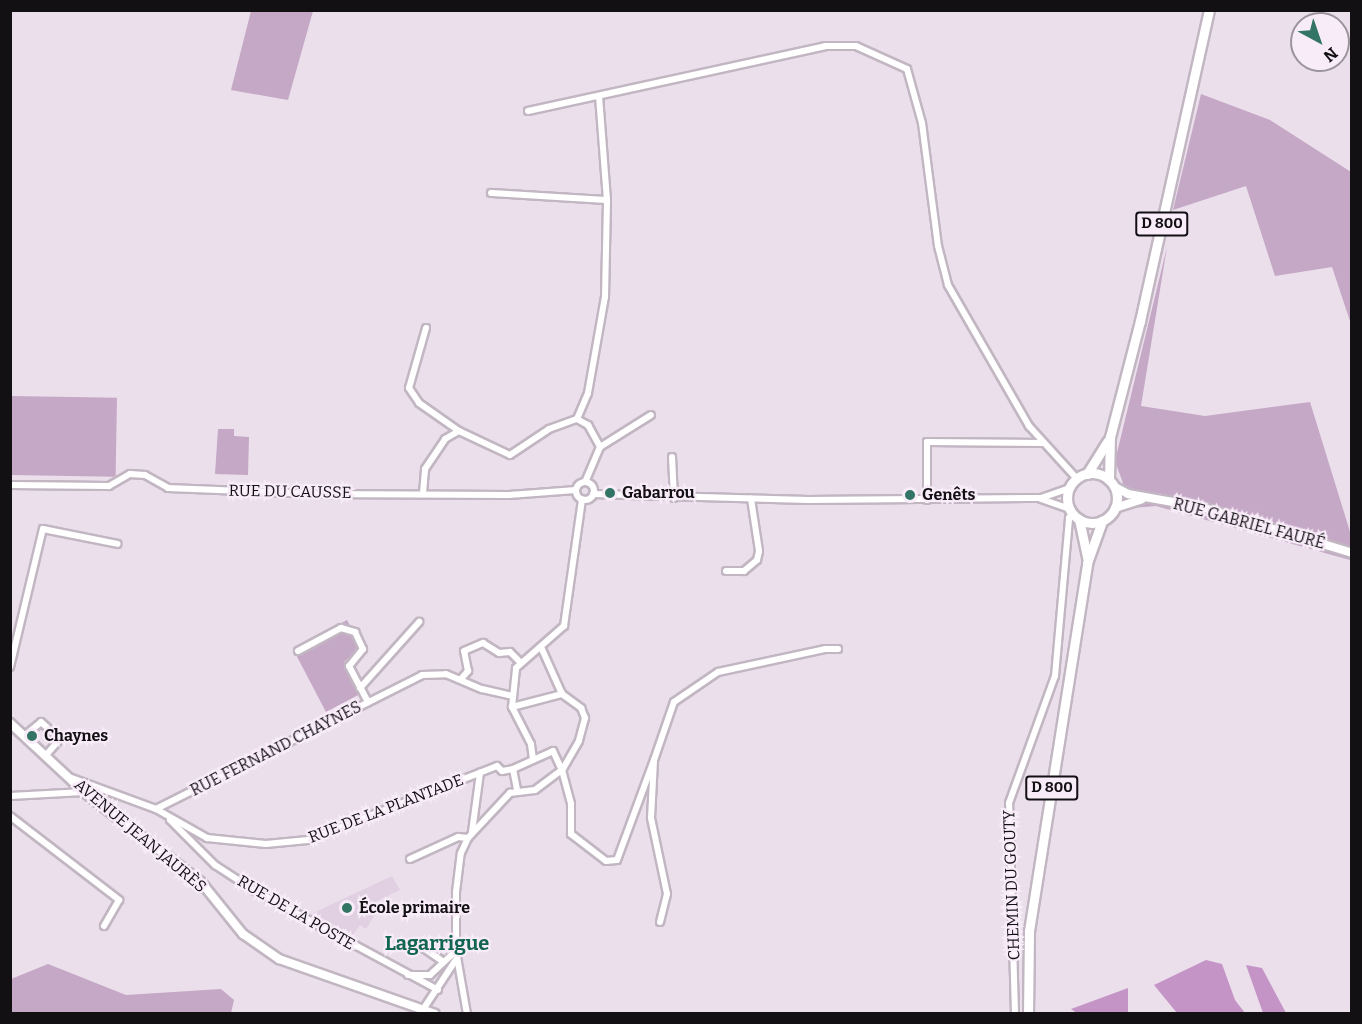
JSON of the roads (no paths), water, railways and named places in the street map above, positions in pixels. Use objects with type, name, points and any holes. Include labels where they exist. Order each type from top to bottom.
[{"type":"main road","name":"D 800","points":[[1112,484],[1110,437],[1140,321],[1209,10]]},
{"type":"main road","name":"D 800","points":[[1087,474],[1110,437]]},
{"type":"main road","points":[[1087,474],[1112,484],[1115,508],[1102,521],[1074,514],[1070,488],[1077,479],[1087,474]]},
{"type":"main road","name":"D 800","points":[[1074,514],[1087,563]]},
{"type":"main road","name":"D 800","points":[[1028,1014],[1029,931],[1087,563],[1102,521]]},
{"type":"street","points":[[528,111],[825,46],[856,46],[907,69],[922,123],[938,246],[948,285],[1029,426],[1077,479]]},
{"type":"street","points":[[426,328],[409,388],[419,403],[459,431],[510,456],[549,429],[576,419],[588,393],[605,297],[607,200],[599,96]]},
{"type":"street","points":[[490,193],[607,200]]},
{"type":"street","points":[[532,759],[531,744],[512,707],[513,696],[520,662],[564,626],[582,500],[576,490],[585,482],[600,447],[651,415]]},
{"type":"street","points":[[576,419],[588,425],[600,447]]},
{"type":"street","points":[[423,493],[425,469],[446,439],[459,431]]},
{"type":"street","points":[[927,500],[927,442],[1043,443]]},
{"type":"street","points":[[672,457],[674,498]]},
{"type":"street","name":"RUE DU CAUSSE","points":[[10,485],[109,486],[130,474],[145,475],[168,488],[184,489],[508,495],[576,490]]},
{"type":"street","points":[[585,482],[592,486],[593,494]]},
{"type":"street","name":"RUE GABRIEL FAURÉ","points":[[1112,484],[1147,498],[1201,507],[1352,553]]},
{"type":"street","points":[[582,500],[593,494],[674,498],[927,500],[1041,498],[1070,488]]},
{"type":"street","points":[[726,571],[744,571],[757,560],[759,551],[751,498]]},
{"type":"street","points":[[1041,498],[1074,514]]},
{"type":"street","name":"RUE GABRIEL FAURÉ","points":[[1115,508],[1147,498]]},
{"type":"street","name":"CHEMIN DU GOUTY","points":[[1015,1014],[1008,803],[1055,676],[1070,518],[1074,514]]},
{"type":"street","points":[[10,667],[43,529],[118,544]]},
{"type":"street","points":[[360,688],[419,622]]},
{"type":"street","points":[[298,651],[341,628],[355,632],[363,649],[349,666],[368,702]]},
{"type":"street","points":[[461,679],[468,671],[464,651],[483,643],[500,653],[510,652],[520,662]]},
{"type":"street","points":[[467,1014],[456,955],[456,892],[461,853],[470,836],[517,789],[531,790],[553,780],[562,770],[579,741],[585,718],[581,708],[562,694],[541,647]]},
{"type":"street","points":[[517,789],[513,769],[553,751],[562,770],[571,804],[571,834],[606,861],[617,860],[674,702],[710,676],[825,649],[838,650]]},
{"type":"street","name":"RUE FERNAND CHAYNES","points":[[156,809],[422,675],[446,674],[482,689],[513,696]]},
{"type":"street","points":[[512,707],[562,694]]},
{"type":"street","points":[[24,736],[40,722],[60,739],[45,756]]},
{"type":"street","name":"AVENUE JEAN JAURÈS","points":[[10,723],[84,792],[201,882],[243,934],[279,959],[421,1011],[435,1014]]},
{"type":"street","points":[[654,760],[651,818],[667,894],[660,922]]},
{"type":"street","name":"RUE DE LA PLANTADE","points":[[156,809],[168,818],[207,837],[236,843],[308,840],[497,766],[502,771],[513,769]]},
{"type":"street","points":[[470,836],[480,773]]},
{"type":"street","points":[[68,776],[156,809]]},
{"type":"street","points":[[10,796],[84,792]]},
{"type":"street","points":[[10,816],[119,900],[104,926]]},
{"type":"street","name":"RUE DE LA POSTE","points":[[168,818],[215,865],[407,975],[438,990]]},
{"type":"street","points":[[410,859],[458,837],[470,836]]},
{"type":"street","points":[[426,946],[425,949],[442,961]]},
{"type":"street","points":[[407,975],[430,975],[442,961],[456,955]]},
{"type":"street","points":[[421,1011],[438,990],[456,955]]},
{"type":"place","name":"Gabarrou","points":[[610,493]]},
{"type":"place","name":"Genêts","points":[[910,495]]},
{"type":"place","name":"Chaynes","points":[[32,736]]},
{"type":"place","name":"École primaire","points":[[347,908]]},
{"type":"district","name":"Lagarrigue","points":[[437,943]]}]
